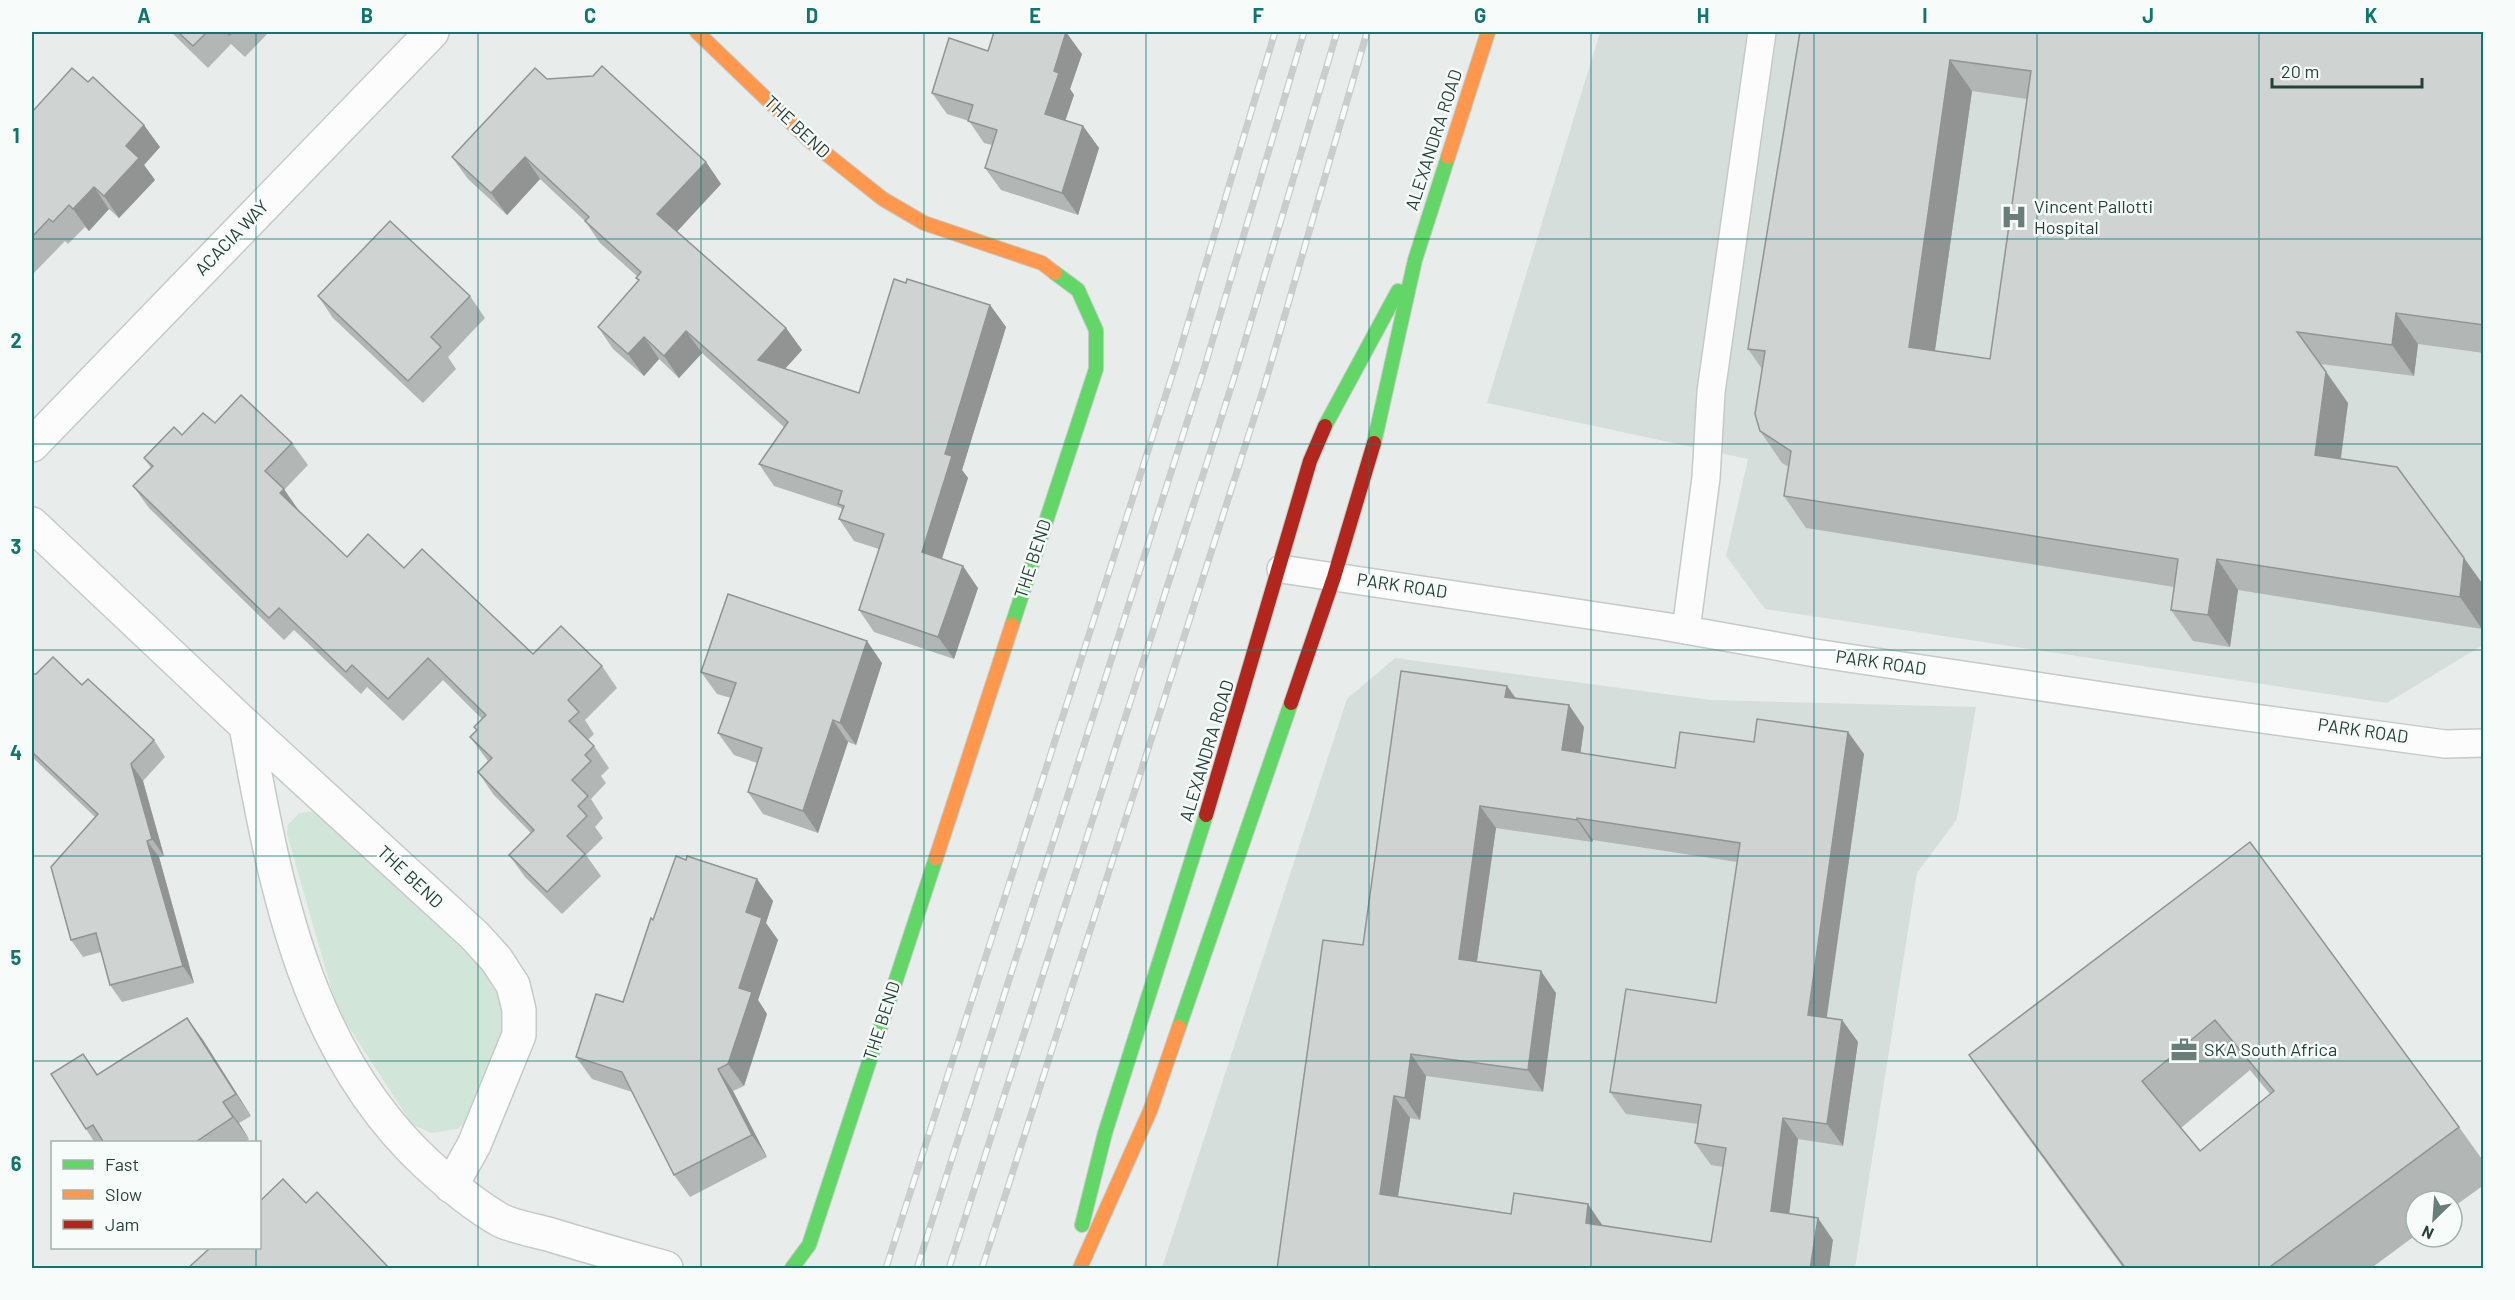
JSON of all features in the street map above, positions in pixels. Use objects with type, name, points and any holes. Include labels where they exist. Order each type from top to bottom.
[{"type":"street","name":"ACACIA WAY","points":[[32,445],[432,32]]},
{"type":"street","name":"THE BEND","points":[[697,32],[810,141],[845,171],[883,199],[924,223],[1042,263],[1078,290],[1096,330],[1096,369],[809,1245],[792,1269]]},
{"type":"street","name":"ALEXANDRA ROAD","points":[[1080,1269],[1150,1111],[1334,577],[1380,424],[1415,260],[1488,32]]},
{"type":"street","name":"ALEXANDRA ROAD","points":[[1071,1269],[1105,1133],[1165,949],[1281,569],[1310,461],[1333,409],[1415,260]]},
{"type":"street","name":"THE BEND","points":[[32,524],[246,726],[474,936],[496,959],[513,985],[519,1010],[519,1035],[474,1145],[451,1186]]},
{"type":"street","points":[[246,726],[263,820],[294,945],[323,1019],[370,1101],[402,1141],[451,1186],[502,1221],[666,1269]]},
{"type":"lane","points":[[1686,630],[1707,478],[1711,392],[1762,32]]},
{"type":"lane","name":"PARK ROAD","points":[[1281,569],[2196,710],[2445,744],[2484,743]]},
{"type":"shaded area","name":"Vincent Pallotti Hospital","points":[[1600,32],[2483,32],[2483,645],[2387,703],[1765,609],[1726,556],[1748,459],[1487,403]]},
{"type":"shaded area","points":[[1395,658],[1711,700],[1976,707],[1957,819],[1917,873],[1855,1268],[1162,1268],[1347,699]]},
{"type":"green space","points":[[315,811],[326,815],[499,985],[505,1026],[478,1105],[466,1122],[457,1129],[431,1133],[412,1124],[337,1009],[287,834],[288,825],[299,813]]},
{"type":"building","points":[[178,32],[207,32],[193,46]]},
{"type":"building","points":[[994,32],[1066,32],[1054,71],[1059,73],[1045,114],[1083,126],[1062,193],[985,168],[997,130],[968,121],[973,105],[932,93],[949,38],[988,51]]},
{"type":"building","points":[[1800,32],[2484,32],[2484,325],[2396,313],[2392,345],[2297,332],[2326,372],[2315,455],[2397,467],[2464,558],[2460,597],[2217,559],[2208,615],[2171,610],[2178,559],[1784,496],[1791,451],[1760,431],[1755,414],[1765,351],[1748,349]],"holes":[[[1950,60],[2031,71],[1990,359],[1909,347]]]},
{"type":"building","points":[[602,66],[706,162],[657,214],[786,328],[758,360],[859,393],[894,279],[906,283],[907,279],[990,305],[945,454],[952,456],[922,552],[963,566],[938,637],[859,610],[884,534],[839,519],[844,506],[838,504],[842,491],[759,464],[788,422],[686,331],[664,356],[644,337],[628,354],[598,327],[639,280],[636,278],[641,272],[585,221],[589,217],[525,157],[491,193],[452,157],[535,68],[547,79],[593,76]]},
{"type":"building","points":[[72,68],[88,82],[93,77],[144,125],[126,146],[139,158],[104,196],[94,187],[73,209],[69,205],[53,222],[49,219],[32,237],[32,112]]},
{"type":"building","points":[[390,221],[470,296],[431,337],[441,347],[408,381],[318,296]]},
{"type":"building","points":[[241,395],[292,443],[265,471],[284,489],[280,493],[347,557],[368,534],[404,568],[422,549],[533,654],[561,626],[602,666],[568,700],[579,712],[569,721],[594,746],[585,755],[591,761],[572,780],[588,796],[578,806],[587,816],[567,836],[585,854],[547,892],[509,855],[534,830],[478,772],[492,758],[470,737],[477,730],[474,727],[486,715],[428,658],[388,699],[352,665],[346,672],[279,608],[269,618],[133,486],[153,466],[144,458],[174,427],[182,435],[203,413],[215,423]]},
{"type":"building","points":[[728,594],[867,641],[840,723],[833,720],[803,811],[748,792],[762,748],[718,733],[736,683],[701,672]]},
{"type":"building","points":[[53,657],[82,685],[88,679],[154,740],[131,764],[152,839],[147,841],[183,966],[110,985],[96,933],[71,940],[51,867],[98,814],[32,752],[32,674],[36,674]]},
{"type":"building","points":[[1401,671],[1507,686],[1505,697],[1569,705],[1562,750],[1675,768],[1680,732],[1754,742],[1757,719],[1848,732],[1808,1015],[1842,1020],[1827,1124],[1783,1118],[1771,1211],[1818,1218],[1810,1269],[1277,1269],[1323,940],[1363,945]],"holes":[[[1480,806],[1577,820],[1577,818],[1740,843],[1716,1003],[1626,989],[1610,1092],[1701,1105],[1695,1143],[1726,1148],[1711,1242],[1586,1223],[1588,1204],[1514,1193],[1511,1214],[1380,1194],[1394,1096],[1405,1098],[1411,1054],[1528,1070],[1541,971],[1459,959]]]},
{"type":"building","points":[[2250,842],[2459,1127],[2267,1269],[2126,1269],[1969,1055]],"holes":[[[2215,1020],[2274,1091],[2200,1151],[2142,1081]]]},
{"type":"building","points":[[676,856],[686,860],[687,856],[757,879],[746,912],[762,918],[739,988],[752,992],[728,1064],[718,1069],[752,1135],[674,1175],[622,1072],[576,1057],[596,994],[623,1002],[651,918],[653,920]]},
{"type":"building","points":[[187,1018],[236,1094],[223,1102],[233,1117],[197,1141],[103,1141],[93,1125],[86,1129],[51,1074],[83,1054],[97,1075]]},
{"type":"building","points":[[283,1179],[306,1203],[317,1192],[390,1269],[187,1269],[209,1249],[261,1249],[261,1200]]},
{"type":"railway","points":[[886,1268],[1177,360],[1275,32]]},
{"type":"railway","points":[[917,1268],[1204,369],[1304,32]]},
{"type":"railway","points":[[949,1268],[1234,378],[1337,32]]},
{"type":"railway","points":[[982,1268],[1264,387],[1367,32]]},
{"type":"traffic: fast","points":[[1374,443],[1415,260],[1448,157]]},
{"type":"traffic: fast","points":[[1012,625],[1096,369],[1096,330],[1078,290],[1055,273]]},
{"type":"traffic: fast","points":[[1325,426],[1398,291]]},
{"type":"traffic: fast","points":[[1179,1027],[1291,703]]},
{"type":"traffic: fast","points":[[1082,1225],[1105,1133],[1206,815]]},
{"type":"traffic: fast","points":[[792,1268],[809,1245],[936,858]]},
{"type":"traffic: slow","points":[[697,32],[810,141],[883,199],[924,223],[1042,263],[1055,273]]},
{"type":"traffic: slow","points":[[1448,157],[1488,32]]},
{"type":"traffic: slow","points":[[936,858],[1012,625]]},
{"type":"traffic: slow","points":[[1080,1268],[1150,1111],[1179,1027]]},
{"type":"traffic: jam","points":[[1206,815],[1310,461],[1325,426]]},
{"type":"traffic: jam","points":[[1291,703],[1334,577],[1374,443]]},
{"type":"place","name":"Vincent Pallotti Hospital","points":[[2014,217]]},
{"type":"place","name":"SKA South Africa","points":[[2184,1050]]}]
